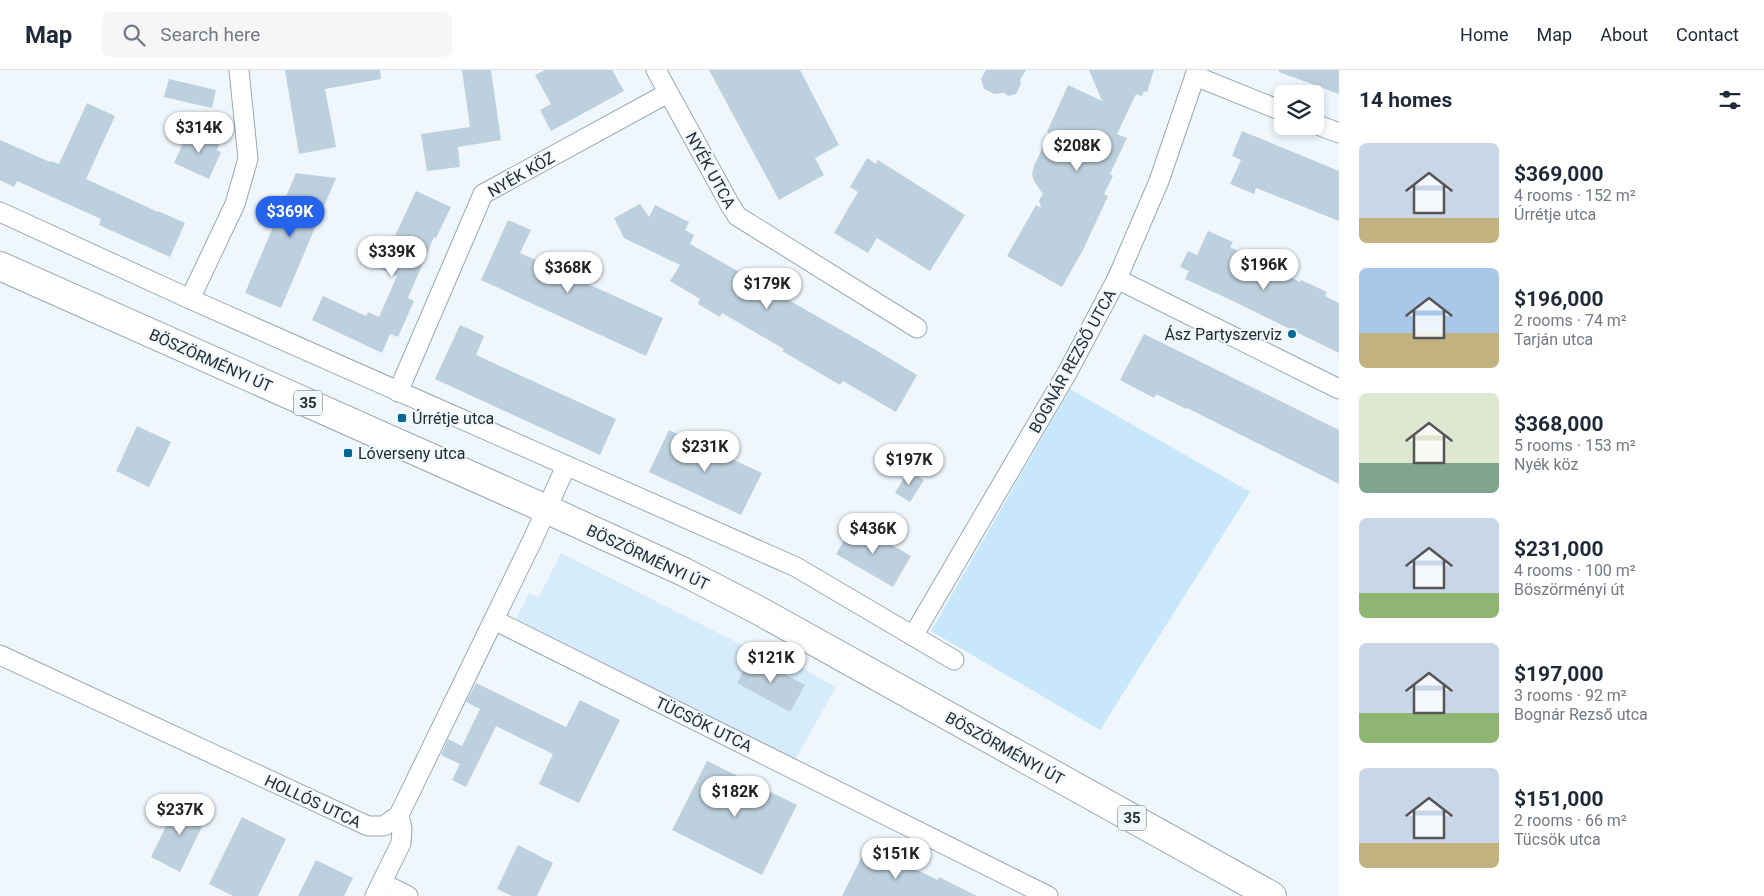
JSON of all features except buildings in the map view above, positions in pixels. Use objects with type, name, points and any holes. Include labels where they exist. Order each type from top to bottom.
[{"type":"main road","name":"BÖSZÖRMÉNYI ÚT","points":[[0,266],[546,508],[684,572],[756,609],[1272,896]]},
{"type":"street","points":[[190,299],[235,204],[248,159],[239,70]]},
{"type":"street","name":"NYÉK UTCA","points":[[656,70],[728,203],[737,216],[917,328]]},
{"type":"street","points":[[1196,73],[1274,107]]},
{"type":"street","name":"BOGNÁR REZSŐ UTCA","points":[[913,636],[1067,373],[1117,279],[1159,181],[1196,73]]},
{"type":"street","name":"NYÉK KÖZ","points":[[398,392],[483,194],[668,93]]},
{"type":"street","points":[[1324,127],[1339,133]]},
{"type":"street","points":[[0,212],[398,392],[796,567],[954,660]]},
{"type":"street","points":[[1117,279],[1339,389]]},
{"type":"street","points":[[408,896],[378,890],[401,843],[402,829],[399,815],[494,620],[566,466]]},
{"type":"street","name":"TÜCSÖK UTCA","points":[[494,620],[1015,888],[1048,896]]},
{"type":"street","name":"HOLLÓS UTCA","points":[[0,655],[368,826],[384,826],[399,815]]},
{"type":"shaded area","points":[[1070,389],[1250,492],[1100,730],[931,631]]},
{"type":"shaded area","points":[[561,553],[795,672],[798,666],[836,687],[794,762],[515,621],[529,593],[539,597]]},
{"type":"place","name":"Ász Partyszerviz","points":[[1292,334]]},
{"type":"place","name":"Úrrétje utca","points":[[402,418]]},
{"type":"place","name":"Lóverseny utca","points":[[348,453]]}]
